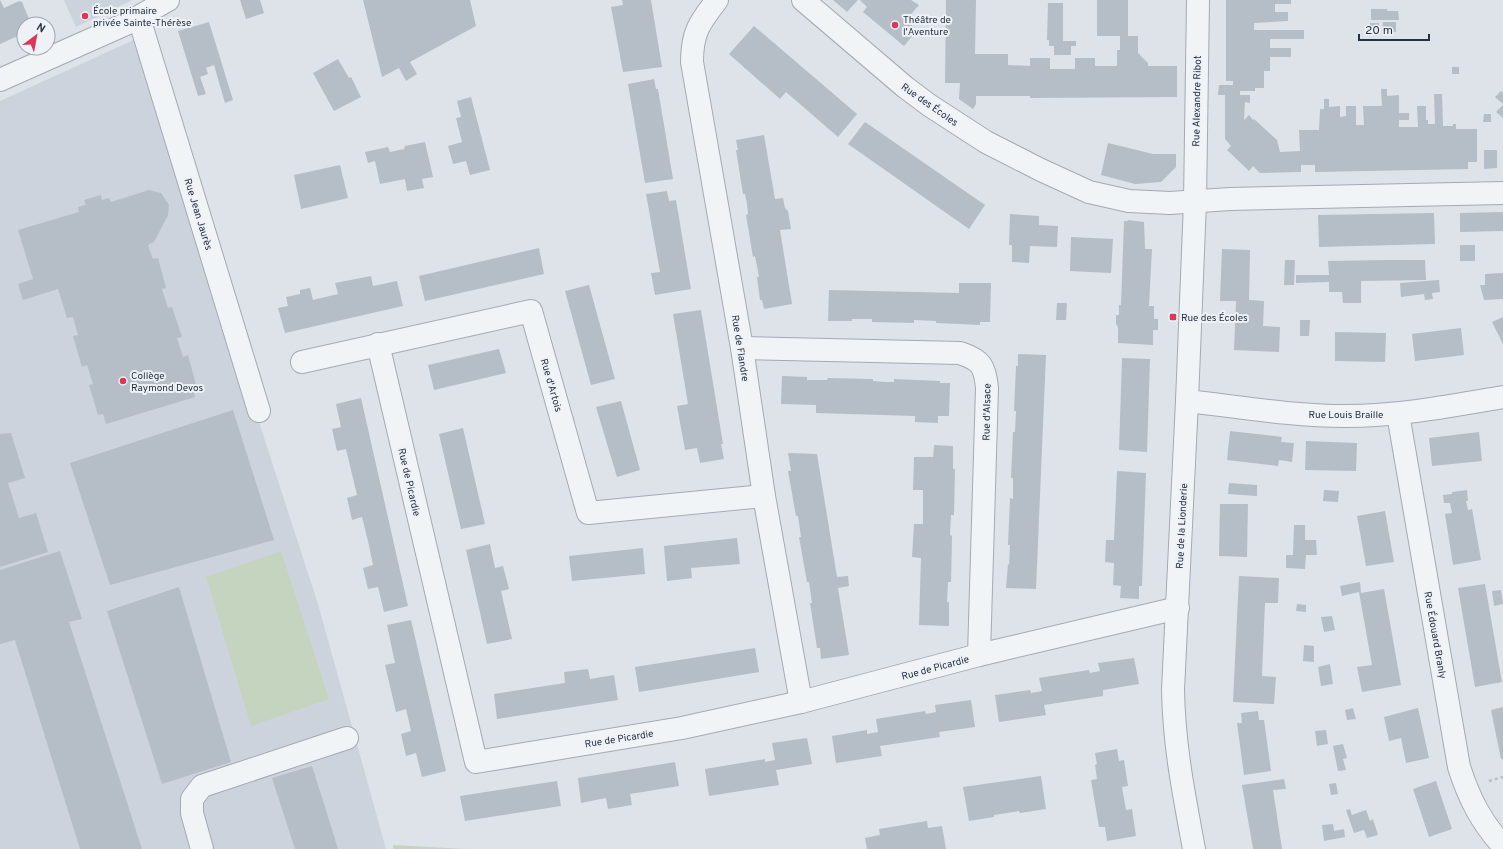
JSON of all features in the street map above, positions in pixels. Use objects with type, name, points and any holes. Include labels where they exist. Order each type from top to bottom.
[{"type":"street","points":[[0,80],[139,18],[168,0]]},
{"type":"street","name":"Rue de Flandre","points":[[718,0],[701,21],[696,32],[692,46],[692,62],[742,348],[764,496],[800,702]]},
{"type":"street","name":"Rue des Écoles","points":[[802,0],[917,96],[966,129],[1011,156],[1089,192],[1109,197],[1156,203],[1230,199],[1503,193]]},
{"type":"street","name":"Rue Alexandre Ribot","points":[[1195,202],[1198,0]]},
{"type":"street","name":"Rue Jean Jaurès","points":[[139,18],[260,411]]},
{"type":"street","name":"Rue de la Lionderie","points":[[1194,849],[1178,761],[1173,690],[1178,608],[1195,202]]},
{"type":"street","name":"Rue d'Artois","points":[[302,362],[531,311],[588,513],[764,496]]},
{"type":"street","name":"Rue de Picardie","points":[[378,344],[476,762],[682,728],[800,702],[979,655],[1178,608]]},
{"type":"street","name":"Rue d'Alsace","points":[[742,348],[960,353],[973,357],[981,363],[986,373],[987,388],[979,655]]},
{"type":"street","name":"Rue Louis Braille","points":[[1187,401],[1316,415],[1346,416],[1398,414],[1503,396]]},
{"type":"street","name":"Rue Édouard Branly","points":[[1398,414],[1459,767],[1465,787],[1477,811],[1490,831],[1503,846]]},
{"type":"street","points":[[202,849],[192,813],[192,799],[202,786],[347,738]]},
{"type":"shaded area","name":"École primaire privée Sainte-Thérèse","points":[[64,0],[132,0],[76,27]]},
{"type":"shaded area","name":"Collège Raymond Devos","points":[[136,39],[318,604],[386,849],[0,849],[0,101]]},
{"type":"green space","points":[[281,551],[329,699],[251,726],[206,577]]},
{"type":"green space","points":[[393,845],[466,849],[393,849]]},
{"type":"building","points":[[0,0],[4,8],[19,1],[22,2],[28,16],[16,16],[16,37],[0,44]]},
{"type":"building","points":[[240,0],[260,0],[264,13],[246,19]]},
{"type":"building","points":[[363,0],[470,0],[476,26],[410,62],[417,74],[406,81],[399,68],[382,77]]},
{"type":"building","points":[[622,0],[651,0],[662,67],[623,72],[611,7],[623,5]]},
{"type":"building","points":[[833,0],[858,0],[847,12]]},
{"type":"building","name":"Théâtre de l'Aventure","points":[[860,0],[911,0],[919,5],[906,20],[917,30],[904,46],[863,12],[867,7]]},
{"type":"building","points":[[946,0],[976,0],[975,54],[1008,54],[1008,65],[1030,66],[1030,58],[1050,58],[1050,69],[1075,69],[1075,58],[1095,58],[1095,66],[1117,66],[1117,50],[1120,50],[1120,36],[1097,36],[1097,0],[1128,0],[1128,36],[1138,36],[1138,53],[1148,63],[1148,66],[1177,66],[1177,97],[1030,98],[1030,96],[976,96],[976,104],[973,109],[959,99],[960,83],[945,83]]},
{"type":"building","points":[[1226,0],[1291,0],[1291,4],[1275,4],[1275,12],[1288,12],[1288,21],[1254,23],[1254,30],[1304,30],[1304,39],[1270,39],[1270,48],[1291,48],[1291,57],[1270,57],[1270,71],[1264,71],[1264,88],[1255,88],[1255,91],[1240,91],[1240,95],[1250,95],[1250,103],[1245,102],[1244,120],[1249,115],[1253,120],[1254,119],[1277,140],[1280,152],[1300,151],[1299,130],[1319,130],[1320,109],[1324,109],[1324,99],[1329,99],[1329,107],[1340,106],[1340,117],[1346,116],[1346,106],[1356,106],[1356,125],[1364,125],[1363,106],[1382,106],[1381,89],[1387,89],[1387,96],[1399,95],[1399,113],[1409,113],[1409,120],[1399,120],[1399,127],[1418,127],[1417,106],[1426,106],[1426,120],[1428,120],[1428,124],[1435,124],[1434,94],[1442,94],[1443,126],[1453,126],[1453,124],[1456,124],[1456,129],[1477,129],[1477,162],[1468,162],[1468,169],[1315,172],[1315,165],[1301,165],[1301,172],[1260,173],[1253,166],[1249,171],[1227,150],[1231,146],[1225,139],[1225,95],[1218,95],[1219,85],[1233,85],[1233,81],[1226,81]]},
{"type":"building","points":[[1048,3],[1063,3],[1063,41],[1076,41],[1076,46],[1071,46],[1071,55],[1054,55],[1054,46],[1049,46],[1049,40],[1047,40]]},
{"type":"building","points":[[1371,9],[1398,11],[1399,20],[1371,20]]},
{"type":"building","points":[[209,22],[233,100],[225,103],[214,65],[206,68],[208,74],[200,77],[206,94],[198,96],[178,31]]},
{"type":"building","points":[[1383,22],[1396,22],[1396,32],[1382,31]]},
{"type":"building","points":[[1370,23],[1379,23],[1379,30],[1370,29]]},
{"type":"building","points":[[754,26],[857,114],[838,137],[786,92],[780,99],[729,54]]},
{"type":"building","points":[[338,59],[349,78],[351,77],[361,97],[334,111],[313,73]]},
{"type":"building","points":[[1452,67],[1459,67],[1459,74],[1452,74]]},
{"type":"building","points":[[654,79],[656,89],[658,89],[673,179],[645,183],[628,84]]},
{"type":"building","points":[[1501,91],[1503,93],[1503,104],[1495,97]]},
{"type":"building","points":[[471,97],[490,170],[470,175],[466,161],[453,164],[448,146],[462,142],[456,118],[461,117],[457,101]]},
{"type":"building","points":[[1503,105],[1503,118],[1496,112]]},
{"type":"building","points":[[1484,114],[1491,114],[1491,122],[1483,122]]},
{"type":"building","points":[[865,122],[985,205],[969,229],[848,144]]},
{"type":"building","points":[[764,135],[775,199],[783,198],[785,208],[788,211],[791,229],[780,230],[792,304],[764,309],[762,300],[760,300],[757,277],[759,277],[755,256],[753,257],[746,215],[748,214],[747,204],[745,194],[743,194],[736,150],[738,150],[736,140]]},
{"type":"building","points":[[425,142],[433,177],[422,179],[424,188],[407,191],[405,179],[380,184],[375,161],[368,163],[365,152],[388,147],[390,152],[404,149],[405,146]]},
{"type":"building","points":[[1108,143],[1153,154],[1176,154],[1176,167],[1161,182],[1135,184],[1101,175]]},
{"type":"building","points":[[1484,150],[1497,150],[1497,168],[1484,169]]},
{"type":"building","points":[[340,165],[348,198],[301,209],[294,175]]},
{"type":"building","points":[[149,190],[161,193],[169,205],[168,215],[154,242],[148,245],[153,259],[158,258],[166,288],[162,289],[168,308],[172,307],[182,337],[177,338],[183,357],[188,355],[196,385],[192,386],[195,397],[106,424],[103,414],[98,415],[89,385],[93,384],[87,365],[82,367],[73,336],[78,335],[73,317],[67,318],[58,289],[23,300],[18,284],[33,279],[18,230],[79,212],[78,207],[86,205],[84,200],[101,195],[102,200],[109,198],[111,202]]},
{"type":"building","points":[[667,191],[669,201],[676,200],[691,289],[655,295],[651,273],[660,272],[646,194]]},
{"type":"building","points":[[1503,212],[1503,231],[1460,232],[1460,213]]},
{"type":"building","points":[[1434,213],[1435,244],[1319,247],[1318,215]]},
{"type":"building","points":[[1010,214],[1039,216],[1039,225],[1058,226],[1057,247],[1030,246],[1029,263],[1012,262],[1012,245],[1009,245]]},
{"type":"building","points":[[1124,221],[1144,222],[1145,249],[1152,249],[1149,306],[1154,306],[1154,319],[1158,319],[1158,330],[1153,330],[1153,345],[1118,343],[1116,315],[1119,315],[1119,305],[1121,305]]},
{"type":"building","points":[[1071,237],[1113,239],[1111,273],[1070,271]]},
{"type":"building","points":[[1460,245],[1475,245],[1475,261],[1460,261]]},
{"type":"building","points":[[539,248],[544,274],[425,301],[419,276]]},
{"type":"building","points":[[1222,249],[1250,250],[1249,300],[1264,301],[1263,326],[1280,327],[1279,352],[1234,350],[1236,301],[1220,301]]},
{"type":"building","points":[[1285,260],[1295,260],[1294,285],[1284,285]]},
{"type":"building","points":[[1425,260],[1426,280],[1361,281],[1361,303],[1343,303],[1342,292],[1329,292],[1329,282],[1296,283],[1296,275],[1329,275],[1328,261]]},
{"type":"building","points":[[1503,273],[1503,299],[1484,300],[1480,285],[1485,285],[1485,274]]},
{"type":"building","points":[[371,276],[373,286],[397,281],[403,306],[285,333],[278,308],[288,306],[286,297],[300,294],[300,290],[310,288],[313,300],[338,294],[335,283]]},
{"type":"building","points":[[1439,280],[1440,292],[1432,293],[1433,299],[1425,300],[1424,294],[1401,297],[1400,283]]},
{"type":"building","points":[[959,283],[991,283],[990,322],[980,322],[980,325],[936,323],[936,321],[914,320],[914,323],[872,322],[872,319],[828,321],[829,290],[959,293]]},
{"type":"building","points":[[589,285],[615,379],[591,385],[565,291]]},
{"type":"building","points":[[1057,303],[1067,303],[1066,320],[1056,320]]},
{"type":"building","points":[[701,310],[723,444],[721,444],[724,459],[700,463],[697,448],[685,450],[677,406],[688,404],[673,314]]},
{"type":"building","points":[[1503,317],[1503,344],[1492,322]]},
{"type":"building","points":[[1300,320],[1310,320],[1309,336],[1300,336]]},
{"type":"building","points":[[1461,328],[1464,355],[1415,361],[1412,334]]},
{"type":"building","points":[[1335,332],[1386,333],[1385,362],[1335,361]]},
{"type":"building","points":[[499,349],[506,373],[434,390],[428,365]]},
{"type":"building","points":[[1018,354],[1046,355],[1036,589],[1006,588],[1010,545],[1008,545],[1010,498],[1013,499],[1013,478],[1011,478],[1013,432],[1015,432],[1016,411],[1014,411]]},
{"type":"building","points":[[1122,358],[1150,359],[1147,452],[1119,450]]},
{"type":"building","points":[[782,376],[807,377],[807,380],[827,380],[828,378],[873,379],[873,381],[894,382],[894,379],[940,381],[940,383],[950,383],[949,416],[938,416],[938,423],[915,422],[915,416],[816,413],[816,405],[781,404]]},
{"type":"building","points":[[361,398],[408,606],[384,612],[378,587],[368,589],[363,568],[373,565],[368,541],[362,517],[352,520],[347,498],[357,495],[346,449],[337,451],[332,429],[341,427],[336,404]]},
{"type":"building","points":[[621,401],[640,470],[617,477],[596,407]]},
{"type":"building","points":[[233,410],[274,540],[110,585],[70,463]]},
{"type":"building","points":[[463,428],[485,524],[461,529],[439,434]]},
{"type":"building","points":[[1230,431],[1282,437],[1281,442],[1294,443],[1292,462],[1279,460],[1278,466],[1227,460]]},
{"type":"building","points":[[1479,432],[1482,461],[1432,466],[1429,438]]},
{"type":"building","points":[[11,433],[25,478],[8,483],[19,518],[36,513],[48,552],[0,567],[0,434]]},
{"type":"building","points":[[1306,441],[1357,443],[1356,471],[1305,470]]},
{"type":"building","points":[[934,445],[953,446],[953,469],[955,469],[954,515],[951,515],[950,535],[952,536],[951,582],[948,582],[947,602],[949,602],[949,626],[919,625],[921,558],[912,557],[914,524],[923,524],[923,490],[913,490],[914,457],[933,457]]},
{"type":"building","points":[[788,453],[817,454],[837,577],[848,576],[849,586],[838,588],[849,655],[821,659],[820,648],[817,648],[810,603],[812,603],[809,582],[807,582],[799,537],[801,537],[798,516],[796,516],[788,471],[791,471]]},
{"type":"building","points":[[1117,471],[1146,473],[1142,586],[1139,586],[1139,599],[1120,598],[1121,586],[1113,585],[1114,563],[1105,562],[1106,540],[1114,540]]},
{"type":"building","points":[[1229,483],[1257,485],[1257,496],[1228,494]]},
{"type":"building","points":[[1324,490],[1339,491],[1338,502],[1323,501]]},
{"type":"building","points":[[1467,490],[1468,501],[1466,501],[1468,510],[1472,509],[1481,560],[1453,565],[1445,514],[1452,513],[1450,503],[1444,503],[1443,495]]},
{"type":"building","points":[[1220,504],[1248,504],[1247,557],[1219,556]]},
{"type":"building","points":[[1385,511],[1394,562],[1366,566],[1357,516]]},
{"type":"building","points":[[1294,525],[1305,525],[1305,540],[1316,540],[1317,555],[1306,555],[1305,569],[1286,568],[1286,555],[1293,555]]},
{"type":"building","points":[[737,538],[740,564],[691,568],[692,578],[667,581],[664,546]]},
{"type":"building","points":[[490,544],[495,568],[503,566],[509,589],[501,591],[512,639],[487,644],[466,550]]},
{"type":"building","points":[[643,548],[645,574],[572,581],[569,556]]},
{"type":"building","points":[[60,551],[82,619],[69,622],[142,849],[80,849],[15,640],[0,644],[0,570]]},
{"type":"building","points":[[1239,576],[1279,578],[1278,603],[1265,603],[1262,676],[1276,677],[1274,704],[1233,702]]},
{"type":"building","points":[[1360,582],[1361,593],[1384,589],[1401,685],[1362,692],[1357,667],[1372,665],[1359,592],[1342,596],[1340,586]]},
{"type":"building","points":[[1485,584],[1502,682],[1475,687],[1458,588]]},
{"type":"building","points":[[179,587],[231,762],[162,784],[107,611]]},
{"type":"building","points":[[1501,590],[1503,604],[1494,606],[1492,591]]},
{"type":"building","points":[[1297,604],[1306,605],[1306,612],[1296,611]]},
{"type":"building","points":[[1332,616],[1335,630],[1324,632],[1321,617]]},
{"type":"building","points":[[411,620],[446,771],[422,777],[416,753],[406,756],[401,734],[411,731],[406,709],[396,712],[385,665],[395,663],[387,625]]},
{"type":"building","points":[[1304,645],[1314,646],[1314,662],[1303,661]]},
{"type":"building","points":[[755,648],[759,672],[639,692],[635,667]]},
{"type":"building","points":[[1134,658],[1139,684],[1103,690],[1103,696],[1044,705],[1046,715],[999,722],[995,695],[1030,690],[1031,693],[1042,691],[1039,678],[1089,670],[1090,673],[1100,671],[1098,663]]},
{"type":"building","points":[[1330,664],[1333,684],[1321,686],[1318,667]]},
{"type":"building","points":[[588,669],[590,679],[614,675],[618,700],[497,719],[494,694],[565,683],[564,672]]},
{"type":"building","points":[[971,700],[975,727],[939,732],[940,737],[880,746],[882,756],[836,763],[832,736],[867,730],[867,734],[878,732],[876,719],[925,711],[926,714],[936,712],[935,705]]},
{"type":"building","points":[[1503,707],[1503,759],[1501,759],[1491,710]]},
{"type":"building","points":[[1353,708],[1356,719],[1347,720],[1345,710]]},
{"type":"building","points":[[1418,708],[1429,758],[1406,763],[1401,738],[1389,741],[1384,717]]},
{"type":"building","points":[[1258,711],[1259,720],[1264,720],[1271,771],[1244,775],[1237,723],[1242,723],[1241,713]]},
{"type":"building","points":[[1326,730],[1328,744],[1317,746],[1315,731]]},
{"type":"building","points":[[807,738],[812,764],[776,770],[779,785],[709,796],[705,769],[765,759],[765,762],[775,760],[772,743]]},
{"type":"building","points":[[1343,744],[1347,758],[1343,759],[1346,770],[1338,771],[1333,746]]},
{"type":"building","points":[[1117,749],[1119,761],[1124,760],[1128,786],[1122,787],[1126,810],[1132,809],[1136,836],[1107,841],[1105,827],[1099,827],[1091,780],[1097,779],[1095,753]]},
{"type":"building","points":[[675,762],[679,786],[630,794],[632,805],[608,809],[606,798],[581,803],[578,778]]},
{"type":"building","points":[[312,766],[338,849],[295,849],[272,778]]},
{"type":"building","points":[[1041,776],[1046,809],[1020,813],[1019,811],[969,821],[963,787]]},
{"type":"building","points":[[1284,779],[1286,789],[1273,790],[1282,849],[1253,849],[1242,785]]},
{"type":"building","points":[[557,781],[561,806],[465,821],[460,796]]},
{"type":"building","points":[[1436,781],[1452,829],[1429,837],[1413,789]]},
{"type":"building","points":[[1336,783],[1338,794],[1331,795],[1329,784]]},
{"type":"building","points":[[1350,809],[1352,815],[1366,810],[1370,821],[1373,819],[1378,835],[1367,838],[1364,830],[1354,833],[1346,810]]},
{"type":"building","points":[[927,821],[928,828],[942,826],[946,849],[867,849],[865,838],[880,835],[879,829]]},
{"type":"building","points":[[1333,824],[1334,831],[1344,829],[1345,837],[1324,841],[1322,825]]},
{"type":"place","name":"École primaire privée Sainte-Thérèse","points":[[85,16]]},
{"type":"place","name":"Théâtre de l'Aventure","points":[[895,25]]},
{"type":"place","name":"Rue des Écoles","points":[[1173,317]]},
{"type":"place","name":"Collège Raymond Devos","points":[[123,381]]}]
